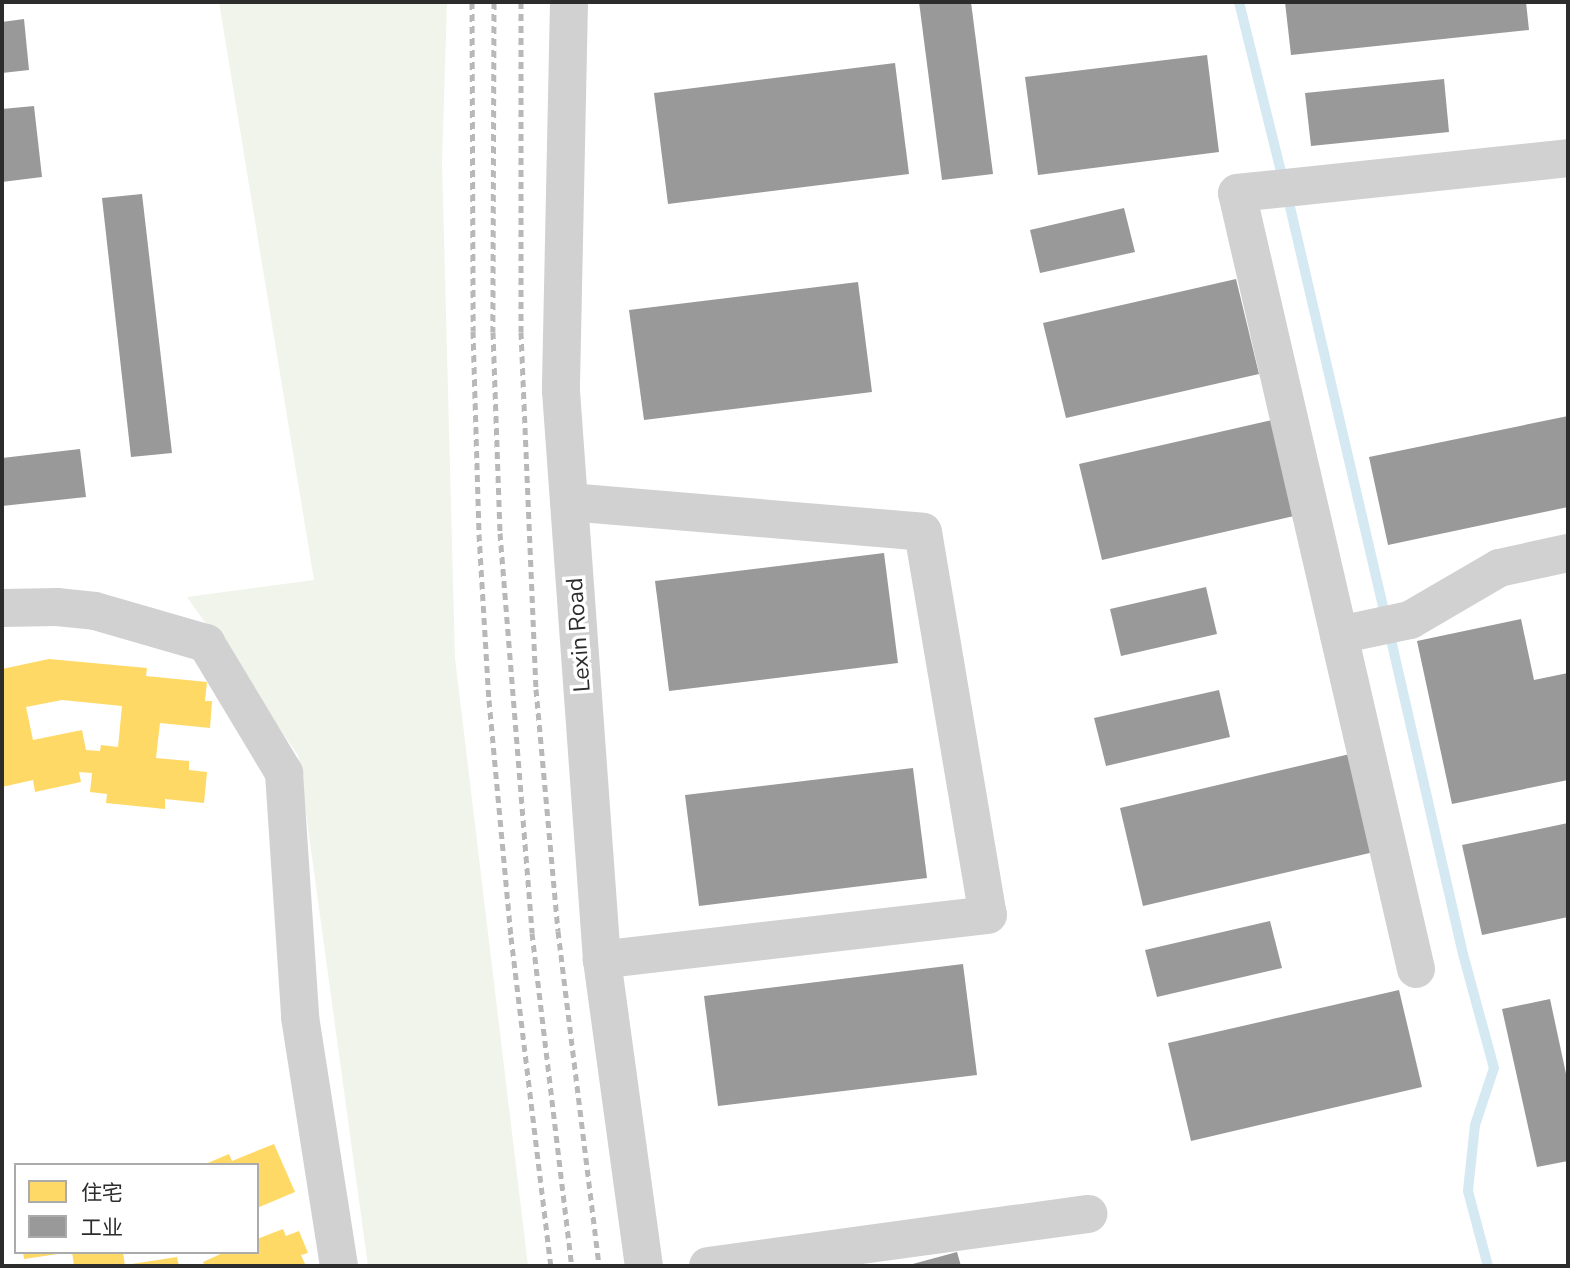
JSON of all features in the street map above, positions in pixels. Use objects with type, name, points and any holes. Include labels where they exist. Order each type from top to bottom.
[{"type":"lane","name":"Lexin Road","points":[[569,2],[561,391],[602,960],[644,1266]]},
{"type":"lane","points":[[1416,969],[1237,193],[1568,158]]},
{"type":"lane","points":[[569,502],[923,532],[988,915],[602,960]]},
{"type":"lane","points":[[1339,635],[1410,620],[1499,568],[1568,553]]},
{"type":"lane","points":[[2,608],[57,607],[96,611],[206,643],[284,773],[300,1017],[339,1266]]},
{"type":"lane","points":[[708,1266],[1088,1214]]},
{"type":"shaded area","points":[[219,2],[447,2],[442,162],[455,658],[528,1266],[368,1266],[298,755],[187,597],[314,580]]},
{"type":"building: 住宅","points":[[49,659],[147,668],[146,676],[207,682],[205,701],[212,701],[210,728],[160,723],[156,758],[189,761],[189,770],[207,772],[204,803],[165,799],[165,809],[106,803],[107,794],[90,792],[92,773],[79,772],[81,782],[35,792],[33,780],[2,787],[2,669]],"holes":[[[62,700],[122,706],[118,747],[101,745],[100,751],[86,750],[82,730],[33,740],[26,707]]]},
{"type":"building: 住宅","points":[[274,1144],[295,1192],[259,1207],[259,1163],[208,1163],[229,1154],[232,1161]]},
{"type":"building: 住宅","points":[[283,1229],[286,1236],[299,1231],[308,1253],[301,1255],[306,1266],[205,1266],[203,1262],[221,1254],[259,1254],[259,1238]]},
{"type":"building: 住宅","points":[[23,1254],[58,1254],[24,1259]]},
{"type":"building: 住宅","points":[[72,1254],[123,1254],[125,1266],[74,1266]]},
{"type":"building: 住宅","points":[[177,1257],[179,1266],[125,1266],[125,1265]]},
{"type":"building: 工业","points":[[919,2],[971,2],[993,174],[942,180]]},
{"type":"building: 工业","points":[[1285,2],[1526,2],[1529,30],[1291,55]]},
{"type":"building: 工业","points":[[24,19],[29,70],[2,73],[2,22]]},
{"type":"building: 工业","points":[[1207,55],[1219,152],[1038,175],[1025,77]]},
{"type":"building: 工业","points":[[895,63],[909,174],[668,204],[654,93]]},
{"type":"building: 工业","points":[[1444,79],[1449,132],[1311,146],[1305,93]]},
{"type":"building: 工业","points":[[34,106],[42,177],[2,182],[2,109]]},
{"type":"building: 工业","points":[[142,194],[172,453],[131,457],[102,198]]},
{"type":"building: 工业","points":[[1124,208],[1135,252],[1040,273],[1030,230]]},
{"type":"building: 工业","points":[[1236,279],[1259,374],[1066,418],[1043,323]]},
{"type":"building: 工业","points":[[858,282],[872,392],[644,420],[629,310]]},
{"type":"building: 工业","points":[[1568,416],[1568,507],[1388,545],[1369,457]]},
{"type":"building: 工业","points":[[1272,420],[1294,516],[1102,560],[1079,464]]},
{"type":"building: 工业","points":[[80,449],[86,497],[2,506],[2,458]]},
{"type":"building: 工业","points":[[884,553],[898,663],[669,691],[655,581]]},
{"type":"building: 工业","points":[[1206,587],[1217,634],[1121,656],[1110,609]]},
{"type":"building: 工业","points":[[1521,619],[1534,680],[1568,673],[1568,780],[1452,804],[1417,641]]},
{"type":"building: 工业","points":[[1219,690],[1230,737],[1106,766],[1094,718]]},
{"type":"building: 工业","points":[[1350,754],[1374,852],[1143,906],[1120,808]]},
{"type":"building: 工业","points":[[913,768],[927,878],[699,906],[685,795]]},
{"type":"building: 工业","points":[[1568,823],[1568,917],[1482,935],[1462,845]]},
{"type":"building: 工业","points":[[1270,921],[1282,968],[1157,997],[1145,950]]},
{"type":"building: 工业","points":[[963,964],[977,1075],[718,1106],[704,996]]},
{"type":"building: 工业","points":[[1399,990],[1422,1087],[1191,1141],[1168,1043]]},
{"type":"building: 工业","points":[[1550,999],[1568,1083],[1568,1161],[1537,1167],[1502,1009]]},
{"type":"building: 工业","points":[[957,1252],[961,1266],[909,1266],[909,1265]]},
{"type":"waterway","points":[[1239,2],[1283,180]]},
{"type":"waterway","points":[[1287,194],[1385,616]]},
{"type":"waterway","points":[[1389,631],[1463,954],[1494,1068],[1475,1125],[1468,1191],[1488,1266]]},
{"type":"railway","points":[[472,2],[473,331],[479,534],[489,700],[511,937],[551,1266]]},
{"type":"railway","points":[[494,2],[493,332],[500,533],[532,933],[572,1266]]},
{"type":"railway","points":[[521,2],[521,332],[536,689],[558,931],[599,1266]]}]
